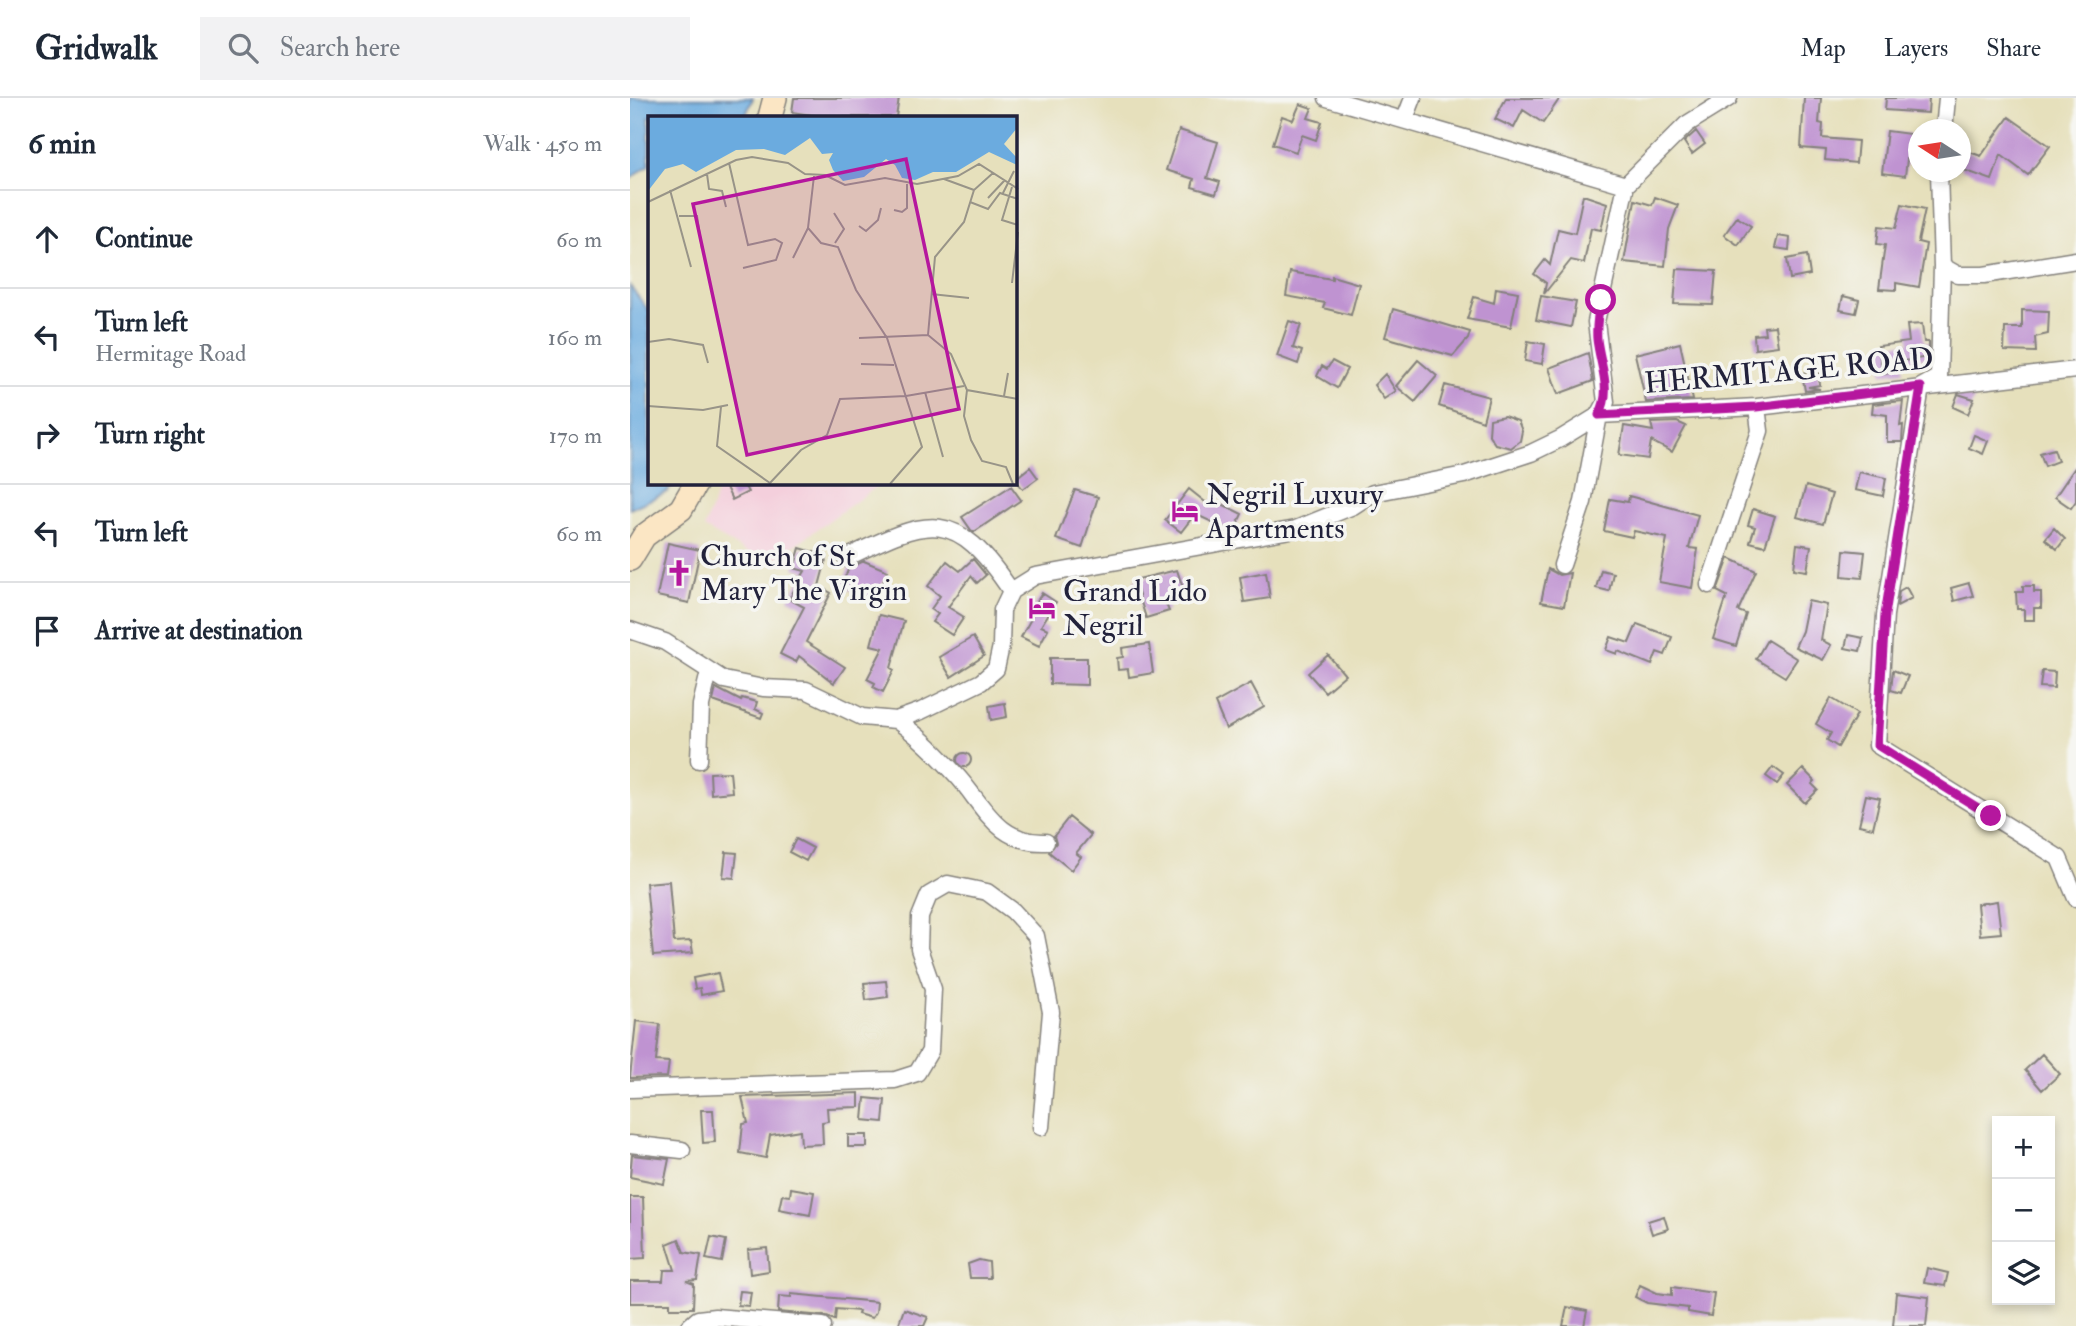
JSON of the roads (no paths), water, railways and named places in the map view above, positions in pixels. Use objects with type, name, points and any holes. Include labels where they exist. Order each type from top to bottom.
[{"type":"main road","points":[[770,116],[775,98]]},
{"type":"main road","points":[[630,559],[644,536],[681,509],[695,485]]},
{"type":"street","points":[[1327,98],[1626,185]]},
{"type":"street","points":[[1405,119],[1413,98]]},
{"type":"street","points":[[1562,565],[1583,502],[1599,415],[1606,402],[1606,380],[1596,323],[1626,185],[1687,124],[1729,98]]},
{"type":"street","points":[[1945,119],[1947,98]]},
{"type":"street","points":[[1939,182],[1942,266],[1940,377],[1921,387],[1885,615],[1877,745],[2059,858],[2076,898]]},
{"type":"street","points":[[1942,266],[1958,275],[1984,275],[2076,260]]},
{"type":"street","name":"HERMITAGE ROAD","points":[[1011,591],[1035,576],[1296,529],[1353,506],[1373,493],[1464,475],[1531,453],[1599,415],[1756,407],[2076,370]]},
{"type":"street","points":[[1709,585],[1760,431],[1756,407]]},
{"type":"street","points":[[630,630],[665,642],[709,672],[744,686],[806,690],[862,717],[896,720],[921,712],[981,682],[996,669],[1001,646],[1002,610],[1011,591],[989,557],[968,537],[946,526],[910,532],[846,558]]},
{"type":"street","points":[[699,760],[701,705],[709,672]]},
{"type":"street","points":[[896,720],[934,752],[962,781],[985,815],[1014,837],[1046,842]]},
{"type":"street","points":[[630,1090],[895,1080],[917,1073],[930,1051],[933,999],[933,989],[919,949],[920,917],[929,895],[948,884],[987,892],[1013,911],[1036,936],[1051,1012],[1041,1126]]},
{"type":"street","points":[[630,1144],[682,1150]]},
{"type":"street","points":[[690,1326],[698,1319],[715,1317],[823,1326]]},
{"type":"water","points":[[630,98],[753,98],[745,116],[648,116],[648,166],[630,179]]},
{"type":"water","points":[[630,286],[648,310],[648,485],[672,485],[667,492],[630,509]]},
{"type":"place","name":"Negril Luxury Apartments","points":[[1185,511]]},
{"type":"place","name":"Church of St Mary The Virgin","points":[[679,573]]},
{"type":"place","name":"Grand Lido Negril","points":[[1042,608]]}]
